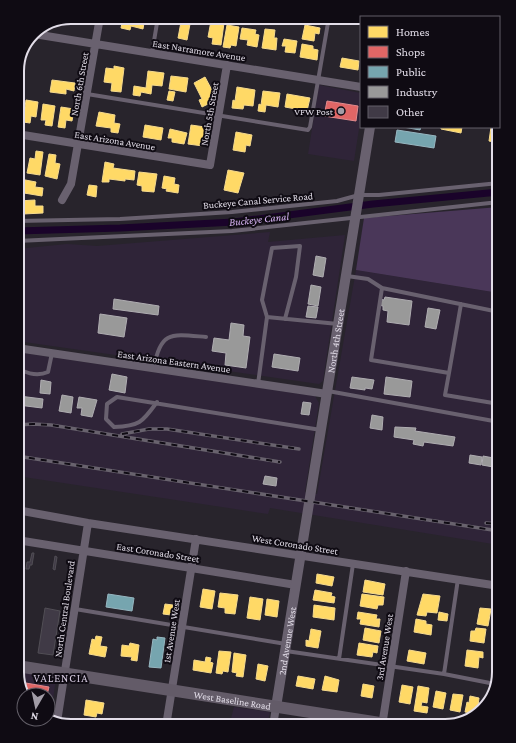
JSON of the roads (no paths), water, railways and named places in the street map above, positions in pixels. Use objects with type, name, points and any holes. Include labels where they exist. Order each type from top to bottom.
[{"type":"main road","name":"West Baseline Road","points":[[24,667],[347,719]]},
{"type":"street","name":"North 6th Street","points":[[62,200],[71,184],[99,24]]},
{"type":"street","name":"East Narramore Avenue","points":[[43,33],[96,44],[360,87]]},
{"type":"street","name":"North 5th Street","points":[[210,165],[227,65]]},
{"type":"street","name":"North 4th Street","points":[[301,555],[370,128]]},
{"type":"street","name":"East Arizona Avenue","points":[[24,135],[210,165]]},
{"type":"street","name":"East Arizona Eastern Avenue","points":[[24,349],[258,384],[327,392]]},
{"type":"street","points":[[24,511],[88,523]]},
{"type":"street","name":"West Coronado Street","points":[[88,523],[492,585]]},
{"type":"street","name":"North Central Boulevard","points":[[58,717],[88,523]]},
{"type":"street","name":"1st Avenue West","points":[[167,719],[196,539]]},
{"type":"street","name":"East Coronado Street","points":[[24,541],[296,585]]},
{"type":"street","name":"2nd Avenue West","points":[[274,719],[301,555]]},
{"type":"street","name":"3rd Avenue West","points":[[383,719],[406,571]]},
{"type":"lane","points":[[152,53],[157,24]]},
{"type":"lane","points":[[87,94],[308,130],[310,127],[328,24]]},
{"type":"lane","name":"Buckeye Canal Service Road","points":[[24,221],[120,219],[232,212],[492,184]]},
{"type":"lane","points":[[24,241],[232,231],[356,214],[492,203]]},
{"type":"lane","points":[[258,384],[267,318],[262,300],[272,248],[300,246],[296,278],[285,319]]},
{"type":"lane","points":[[346,276],[368,280],[382,288],[492,311]]},
{"type":"lane","points":[[382,288],[371,360],[449,373]]},
{"type":"lane","points":[[461,304],[445,395],[492,403]]},
{"type":"lane","points":[[267,318],[338,324]]},
{"type":"lane","points":[[154,368],[157,352],[164,340],[179,335],[206,337]]},
{"type":"lane","points":[[24,371],[38,374],[48,372],[52,353]]},
{"type":"lane","points":[[327,392],[492,421]]},
{"type":"lane","points":[[157,402],[145,419],[132,427],[114,427],[106,419],[107,404],[117,397],[157,402],[321,430]]},
{"type":"lane","points":[[340,659],[354,563]]},
{"type":"lane","points":[[444,674],[458,579]]},
{"type":"lane","points":[[75,609],[182,627],[340,659],[444,674],[490,683]]},
{"type":"waterway","name":"Buckeye Canal","points":[[24,231],[120,228],[234,222],[373,204],[492,193]]},
{"type":"railway","points":[[24,425],[51,425],[280,462]]},
{"type":"railway","points":[[122,434],[149,429],[167,429],[299,449]]},
{"type":"railway","points":[[24,457],[492,530]]},
{"type":"railway","points":[[486,523],[492,523]]},
{"type":"place","name":"VFW Post","points":[[341,111]]},
{"type":"district","name":"VALENCIA","points":[[61,678]]}]
